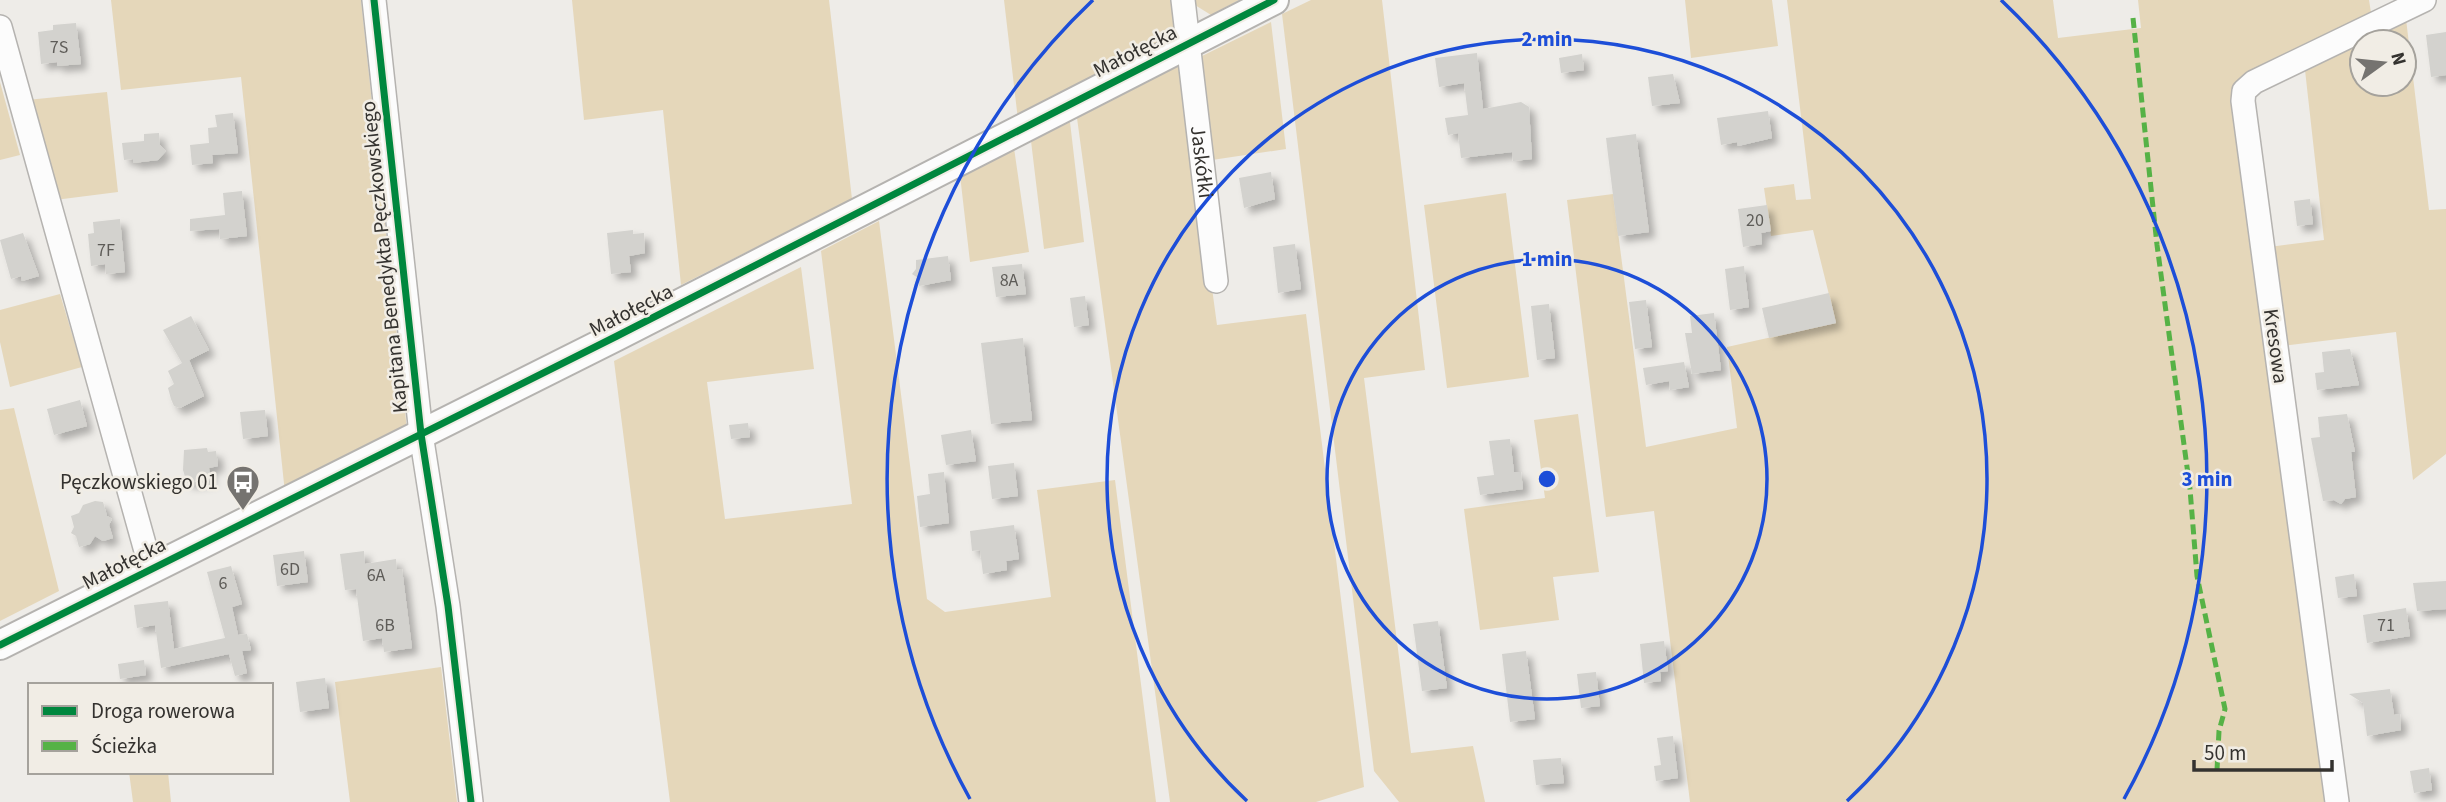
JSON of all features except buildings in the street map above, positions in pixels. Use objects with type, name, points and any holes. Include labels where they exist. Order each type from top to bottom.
[{"type":"street","name":"Kapitana Benedykta Pęczkowskiego","points":[[374,0],[421,434],[448,606],[471,802]]},
{"type":"street","name":"Jaskółki","points":[[1183,0],[1216,281]]},
{"type":"street","name":"Małołęcka","points":[[0,645],[1274,0]]},
{"type":"street","name":"Kresowa","points":[[2337,802],[2243,101],[2244,91],[2253,82],[2424,0]]},
{"type":"street","points":[[0,27],[151,569]]},
{"type":"shaded area","points":[[111,0],[361,0],[407,430],[285,493],[241,77],[121,90]]},
{"type":"shaded area","points":[[572,0],[829,0],[852,199],[681,285],[663,110],[584,120]]},
{"type":"shaded area","points":[[1004,0],[1176,0],[1179,31],[1066,90],[1067,95],[1018,120]]},
{"type":"shaded area","points":[[1194,0],[1239,0],[1211,15],[1195,5]]},
{"type":"shaded area","points":[[1311,0],[1382,0],[1425,370],[1364,378],[1411,753],[1473,746],[1485,802],[1399,802],[1374,771],[1282,14]]},
{"type":"shaded area","points":[[1685,0],[1772,0],[1778,46],[1691,58]]},
{"type":"shaded area","points":[[1787,0],[2053,0],[2058,38],[2141,28],[2138,0],[2369,0],[2372,19],[2348,28],[2348,31],[2233,87],[2333,802],[1690,802],[1654,511],[1606,517],[1567,200],[1613,194],[1646,447],[1737,428],[1727,347],[1836,323],[1813,230],[1771,236],[1764,188],[1794,184],[1796,200],[1811,199]]},
{"type":"shaded area","points":[[2406,19],[2407,28],[2388,28]]},
{"type":"shaded area","points":[[1271,22],[1286,149],[1212,160],[1198,58]]},
{"type":"shaded area","points":[[2348,48],[2348,98],[2416,98],[2429,210],[2446,209],[2446,454],[2413,480],[2396,332],[2282,346],[2269,247],[2324,240],[2305,70]]},
{"type":"shaded area","points":[[1177,67],[1182,67],[1217,325],[1306,314],[1364,787],[1316,802],[1170,802],[1077,118]]},
{"type":"shaded area","points":[[0,82],[20,155],[0,160]]},
{"type":"shaded area","points":[[107,92],[118,192],[55,200],[27,100]]},
{"type":"shaded area","points":[[1070,122],[1084,242],[1044,249],[1031,141]]},
{"type":"shaded area","points":[[1014,148],[1029,252],[970,262],[960,175]]},
{"type":"shaded area","points":[[1506,193],[1529,377],[1447,388],[1424,205]]},
{"type":"shaded area","points":[[879,221],[927,599],[945,612],[1051,597],[1037,490],[1115,480],[1156,802],[670,802],[614,361],[801,267],[814,369],[707,382],[725,519],[852,504],[821,251]]},
{"type":"shaded area","points":[[60,294],[82,367],[10,387],[0,342],[0,310]]},
{"type":"shaded area","points":[[14,408],[59,591],[0,621],[0,410]]},
{"type":"shaded area","points":[[1578,414],[1599,572],[1553,577],[1559,620],[1480,630],[1464,509],[1545,498],[1534,420]]},
{"type":"shaded area","points":[[441,667],[457,802],[350,802],[335,682]]},
{"type":"shaded area","points":[[129,774],[168,774],[171,802],[133,802]]},
{"type":"marked path","points":[[2133,18],[2157,245],[2190,489],[2197,576],[2225,709],[2219,731],[2217,770]]},
{"type":"cycle path","points":[[374,0],[421,434],[448,606],[471,802]]},
{"type":"cycle path","points":[[0,645],[617,336],[1274,0]]},
{"type":"place","name":"Pęczkowskiego 01","points":[[243,512]]}]
